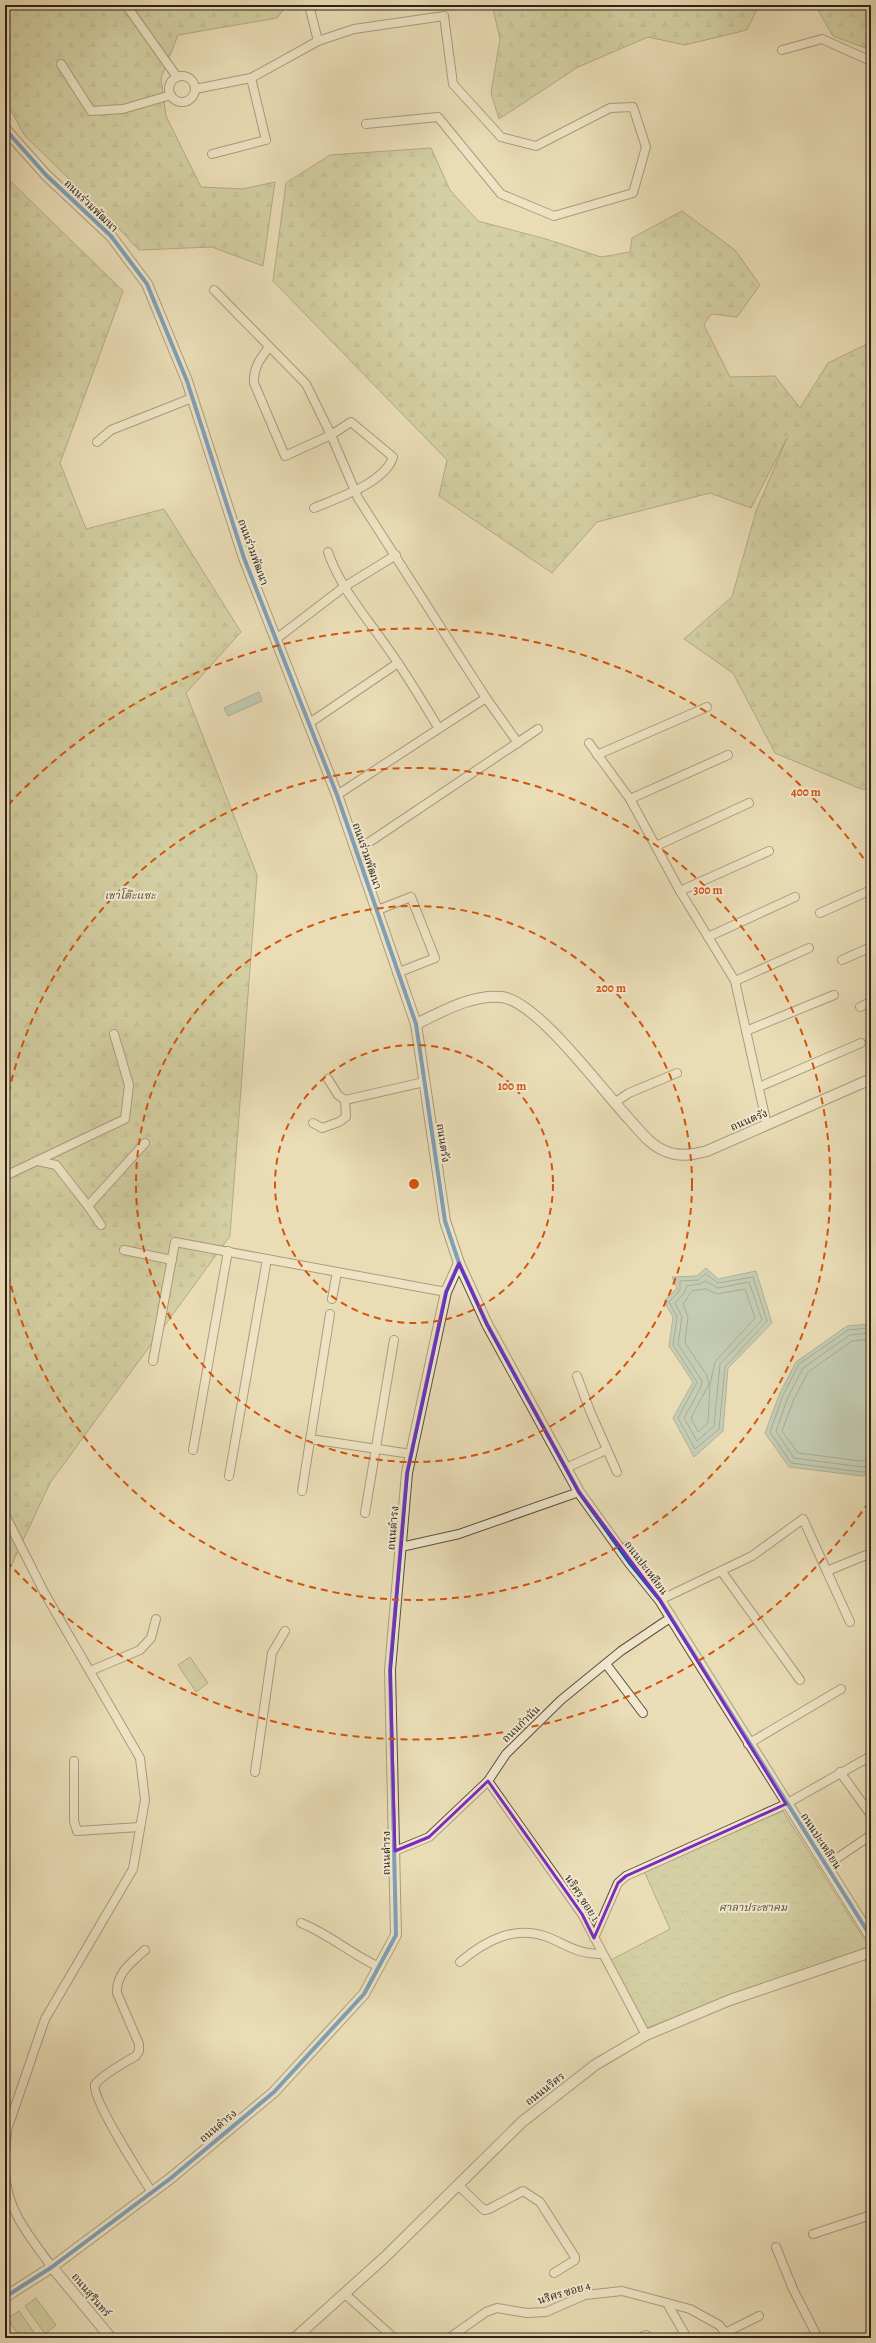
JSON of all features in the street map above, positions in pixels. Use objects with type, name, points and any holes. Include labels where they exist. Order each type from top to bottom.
[{"type":"street","points":[[126,5],[177,77]]},
{"type":"street","points":[[309,5],[318,41]]},
{"type":"street","points":[[195,89],[251,78],[318,41],[354,29],[444,16],[453,84],[501,137],[536,146],[610,108],[633,107],[646,147],[633,193],[554,216],[501,194],[438,117],[366,124]]},
{"type":"street","points":[[782,50],[822,38],[871,61]]},
{"type":"street","points":[[61,64],[91,111],[123,109],[171,95]]},
{"type":"street","points":[[177,77],[186,77],[190,79],[195,89],[193,95],[187,100],[177,100],[171,95],[171,84],[177,77]]},
{"type":"street","points":[[212,154],[266,140],[251,78]]},
{"type":"street","name":"ถนนร่วมพัฒนา","points":[[5,129],[46,175],[111,236],[147,284],[192,398],[244,558],[337,795],[375,910],[416,1024]]},
{"type":"street","points":[[214,290],[306,384],[331,435],[358,498],[396,555],[486,698],[518,743]]},
{"type":"street","points":[[269,347],[258,363],[254,373],[254,383],[285,456],[331,435],[350,422],[393,457],[392,462],[378,477],[355,490],[314,508]]},
{"type":"street","points":[[97,442],[111,430],[192,398]]},
{"type":"street","points":[[328,552],[333,567],[344,587],[398,663],[438,727]]},
{"type":"street","points":[[276,639],[344,587],[396,555]]},
{"type":"street","points":[[308,724],[398,663]]},
{"type":"street","points":[[337,795],[438,727],[486,698]]},
{"type":"street","points":[[597,754],[707,707]]},
{"type":"street","points":[[356,851],[538,729]]},
{"type":"street","points":[[589,743],[630,799],[680,891],[735,981],[767,1125]]},
{"type":"street","points":[[630,799],[728,755]]},
{"type":"street","points":[[656,846],[749,803]]},
{"type":"street","points":[[680,891],[769,851]]},
{"type":"street","points":[[820,913],[871,890]]},
{"type":"street","points":[[375,910],[411,897],[435,958],[397,973]]},
{"type":"street","points":[[708,937],[795,897]]},
{"type":"street","points":[[842,960],[871,947]]},
{"type":"street","points":[[735,981],[809,948]]},
{"type":"street","points":[[746,1031],[834,995]]},
{"type":"street","name":"ถนนตรัง","points":[[460,1263],[445,1221],[416,1024],[456,1005],[481,998],[501,997],[517,1001],[529,1009],[553,1032],[614,1103],[654,1144],[665,1151],[680,1155],[706,1151],[871,1080]]},
{"type":"street","points":[[860,1007],[871,1002]]},
{"type":"street","points":[[5,1176],[125,1119],[129,1085],[114,1034]]},
{"type":"street","points":[[758,1087],[861,1043]]},
{"type":"street","points":[[614,1103],[626,1095],[677,1073]]},
{"type":"street","points":[[328,1080],[338,1095],[345,1100],[424,1082]]},
{"type":"street","points":[[313,1123],[322,1128],[342,1121],[346,1117],[345,1100]]},
{"type":"street","points":[[88,1206],[146,1143]]},
{"type":"street","points":[[38,1161],[56,1165],[101,1225]]},
{"type":"street","points":[[153,1361],[175,1242],[446,1292]]},
{"type":"street","points":[[124,1250],[172,1260]]},
{"type":"street","points":[[193,1450],[228,1251]]},
{"type":"street","points":[[229,1476],[267,1259]]},
{"type":"street","name":"ถนนดำรง","points":[[5,2297],[52,2267],[151,2191],[171,2178],[274,2092],[364,1994],[396,1935],[390,1670],[401,1547],[411,1454],[446,1292],[460,1263]]},
{"type":"street","name":"ถนนปะเหลียน","points":[[460,1263],[487,1324],[579,1492],[630,1563],[660,1600],[748,1744],[827,1865],[871,1937]]},
{"type":"street","points":[[332,1299],[337,1272]]},
{"type":"street","points":[[302,1491],[330,1314]]},
{"type":"street","points":[[365,1513],[394,1340]]},
{"type":"street","points":[[577,1376],[606,1450],[617,1472]]},
{"type":"street","points":[[310,1439],[411,1454]]},
{"type":"street","points":[[566,1468],[606,1450]]},
{"type":"street","points":[[401,1547],[459,1534],[579,1492]]},
{"type":"street","points":[[5,1514],[45,1594],[140,1758],[145,1800],[133,1869],[45,2019],[6,2128],[5,2153]]},
{"type":"street","points":[[660,1600],[722,1572],[752,1556],[803,1519],[850,1622]]},
{"type":"street","points":[[827,1571],[871,1553]]},
{"type":"street","points":[[722,1572],[800,1680]]},
{"type":"street","name":"ถนนกำนัน","points":[[395,1851],[429,1837],[488,1781],[506,1754],[561,1700],[606,1664],[670,1618]]},
{"type":"street","points":[[90,1671],[140,1650],[151,1638],[156,1619]]},
{"type":"street","points":[[255,1772],[272,1653],[285,1631]]},
{"type":"street","points":[[606,1664],[644,1713]]},
{"type":"street","points":[[748,1744],[841,1689]]},
{"type":"street","points":[[594,1938],[618,1883],[626,1876],[786,1804],[840,1772],[871,1756]]},
{"type":"street","points":[[74,1761],[74,1821],[77,1831],[140,1828]]},
{"type":"street","points":[[840,1772],[871,1815]]},
{"type":"street","name":"นริศร ซอย 1","points":[[488,1781],[582,1914],[646,2035]]},
{"type":"street","points":[[827,1865],[871,1835]]},
{"type":"street","points":[[300,1923],[331,1937],[357,1956],[379,1967]]},
{"type":"street","points":[[460,1962],[488,1942],[510,1933],[540,1935],[591,1955],[602,1954]]},
{"type":"street","points":[[145,1950],[126,1967],[116,1985],[117,1993],[139,2044],[139,2051],[136,2056],[101,2078],[95,2085],[95,2091],[108,2120],[151,2191]]},
{"type":"street","name":"ถนนนริศร","points":[[294,2338],[345,2294],[522,2122],[595,2065],[646,2035],[730,2000],[871,1952]]},
{"type":"street","points":[[5,2173],[7,2194],[15,2216],[52,2267]]},
{"type":"street","points":[[458,2185],[484,2210],[489,2209],[523,2191],[540,2202],[575,2257],[575,2260],[554,2273]]},
{"type":"street","points":[[814,2234],[871,2215]]},
{"type":"street","points":[[776,2247],[793,2289],[818,2338]]},
{"type":"street","name":"ถนนสุรินทร์","points":[[52,2267],[111,2338]]},
{"type":"street","name":"นริศร ซอย 4","points":[[449,2338],[486,2312],[497,2308],[527,2313],[546,2312],[586,2295],[622,2291],[690,2309],[719,2324],[728,2335]]},
{"type":"street","points":[[345,2294],[394,2338]]},
{"type":"street","points":[[667,2303],[687,2338]]},
{"type":"street","points":[[728,2335],[759,2316]]},
{"type":"highlighted area","points":[[459,1263],[487,1324],[579,1492],[660,1600],[786,1804],[626,1876],[618,1883],[594,1938],[582,1914],[488,1781],[429,1837],[395,1851],[390,1670],[407,1473],[446,1292]]},
{"type":"green space","points":[[5,5],[287,5],[277,18],[178,35],[161,78],[166,116],[201,187],[243,189],[275,182],[263,266],[212,247],[139,250],[105,214],[25,136],[5,100]]},
{"type":"green space","points":[[492,5],[759,5],[747,30],[685,45],[648,37],[578,67],[499,119],[491,93],[500,39]]},
{"type":"green space","points":[[815,5],[871,5],[871,50],[833,36]]},
{"type":"green space","points":[[431,148],[450,190],[478,221],[546,239],[601,257],[630,252],[632,238],[682,211],[735,250],[760,285],[737,317],[711,314],[704,325],[730,377],[775,376],[800,408],[828,363],[871,342],[871,790],[861,789],[775,753],[733,673],[684,639],[732,597],[756,511],[787,438],[751,508],[710,493],[597,522],[552,573],[439,496],[447,460],[273,281],[286,183],[330,155]]},
{"type":"green space","name":"เขาโต๊ะแซะ","points":[[5,176],[123,291],[60,463],[86,529],[164,509],[241,632],[186,693],[257,875],[230,1236],[50,1483],[5,1579]]},
{"type":"green space","points":[[190,1657],[208,1683],[196,1692],[178,1665]]},
{"type":"green space","name":"ศาลาประชาคม","points":[[783,1811],[869,1947],[647,2028],[609,1961],[670,1929],[644,1871]]},
{"type":"green space","points":[[36,2298],[56,2325],[45,2334],[25,2306]]},
{"type":"green space","points":[[19,2311],[38,2338],[21,2338],[7,2319]]},
{"type":"water","points":[[259,692],[262,701],[228,716],[224,708]]},
{"type":"water","points":[[706,1268],[718,1279],[756,1271],[772,1323],[728,1368],[723,1431],[694,1457],[673,1418],[693,1382],[669,1346],[673,1317],[664,1301],[677,1288],[672,1277],[697,1276]]},
{"type":"water","points":[[871,1324],[871,1474],[862,1476],[789,1467],[765,1433],[780,1393],[796,1362],[847,1326]]},
{"type":"cycle path","points":[[5,129],[46,175],[111,236],[147,284],[187,381],[244,558],[337,795],[416,1024],[445,1221],[459,1263],[487,1324],[579,1492],[630,1563],[660,1600],[871,1937]]},
{"type":"cycle path","points":[[5,2297],[52,2267],[171,2178],[274,2092],[364,1994],[396,1935],[390,1670],[407,1473],[446,1292],[459,1263]]}]
